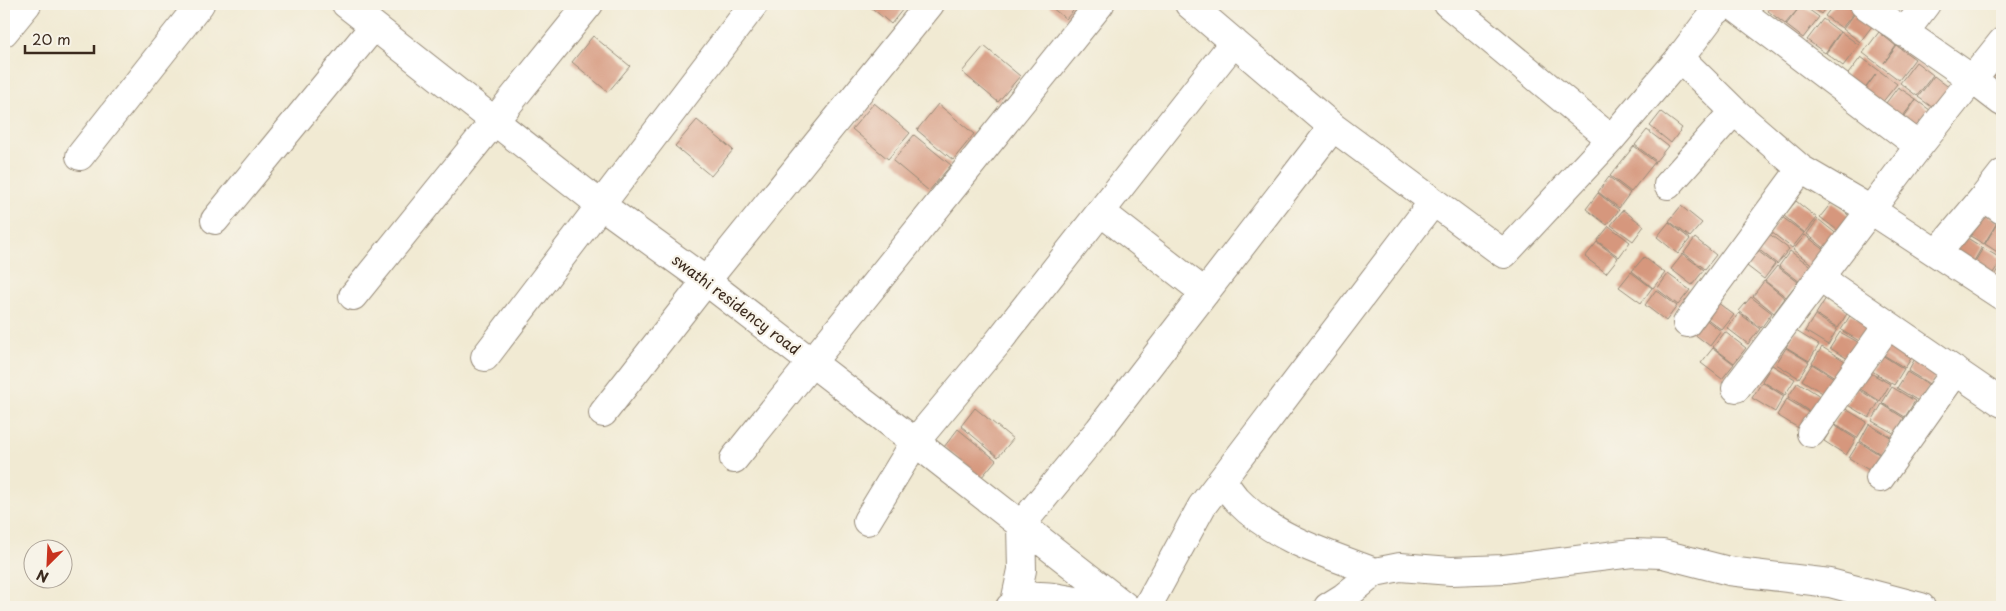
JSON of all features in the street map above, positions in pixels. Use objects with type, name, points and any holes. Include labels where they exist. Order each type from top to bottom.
[{"type":"street","points":[[4,32],[27,4]]},
{"type":"street","points":[[80,156],[200,4]]},
{"type":"street","name":"swathi residency road","points":[[346,4],[601,205],[706,281],[1126,607]]},
{"type":"street","points":[[485,357],[754,4]]},
{"type":"street","points":[[603,413],[706,281],[930,4]]},
{"type":"street","points":[[734,459],[1100,4]]},
{"type":"street","points":[[1189,4],[1333,126],[1504,254],[1611,139],[1680,58],[1717,6],[1919,146]]},
{"type":"street","points":[[1448,4],[1611,139]]},
{"type":"street","points":[[1864,4],[2002,102]]},
{"type":"street","points":[[1904,33],[1926,4]]},
{"type":"street","points":[[354,296],[494,121],[578,8]]},
{"type":"street","points":[[215,220],[374,26]]},
{"type":"street","points":[[867,521],[915,442],[994,346],[1234,42]]},
{"type":"street","points":[[1736,388],[1919,146],[2002,42]]},
{"type":"street","points":[[1680,58],[1734,111],[1801,169],[1871,210],[2002,296]]},
{"type":"street","points":[[1668,185],[1734,111]]},
{"type":"street","points":[[1013,605],[1022,570],[1020,525],[1099,430],[1333,126]]},
{"type":"street","points":[[1687,323],[1801,169]]},
{"type":"street","points":[[1937,253],[1993,203],[2002,174]]},
{"type":"street","points":[[1147,607],[1202,506],[1433,202]]},
{"type":"street","points":[[1100,212],[1205,293]]},
{"type":"street","points":[[1820,278],[2002,403]]},
{"type":"street","points":[[1811,433],[1888,325]]},
{"type":"street","points":[[1880,478],[1956,371]]},
{"type":"street","points":[[1222,480],[1238,501],[1285,536],[1313,549],[1375,572]]},
{"type":"street","points":[[1328,607],[1344,597],[1375,572],[1400,567],[1452,571],[1504,569],[1632,553],[1664,554],[1729,571],[1830,583],[1921,607]]},
{"type":"street","points":[[1013,605],[1034,595],[1102,607]]},
{"type":"building","points":[[867,4],[907,4],[891,24]]},
{"type":"building","points":[[1047,4],[1079,4],[1066,19]]},
{"type":"building","points":[[1773,4],[1801,4],[1819,17],[1803,38],[1786,25],[1799,8],[1785,24],[1768,11]]},
{"type":"building","points":[[1808,4],[1828,4],[1821,14]]},
{"type":"building","points":[[1834,4],[1853,4],[1858,8],[1842,28],[1825,16]]},
{"type":"building","points":[[1859,8],[1876,21],[1860,42],[1843,29]]},
{"type":"building","points":[[1823,19],[1840,32],[1825,53],[1807,40]]},
{"type":"building","points":[[1841,32],[1859,45],[1843,66],[1826,53]]},
{"type":"building","points":[[1879,32],[1896,46],[1884,63],[1897,46],[1915,59],[1899,80],[1863,53]]},
{"type":"building","points":[[593,36],[630,66],[608,92],[572,62]]},
{"type":"building","points":[[984,46],[1020,76],[998,102],[962,72]]},
{"type":"building","points":[[1861,57],[1897,84],[1881,104],[1864,91],[1876,74],[1863,91],[1845,78]]},
{"type":"building","points":[[1916,62],[1933,75],[1917,96],[1900,83]]},
{"type":"building","points":[[2002,64],[2002,81],[1994,75]]},
{"type":"building","points":[[1934,76],[1951,89],[1936,110],[1918,97]]},
{"type":"building","points":[[1898,87],[1916,99],[1900,120],[1883,107]]},
{"type":"building","points":[[1916,100],[1934,113],[1918,134],[1901,121]]},
{"type":"building","points":[[874,103],[910,133],[888,159],[852,129]]},
{"type":"building","points":[[938,104],[974,134],[953,160],[917,130]]},
{"type":"building","points":[[1661,112],[1682,128],[1671,143],[1650,126]]},
{"type":"building","points":[[697,120],[733,150],[711,176],[675,146]]},
{"type":"building","points":[[1647,130],[1668,146],[1656,161],[1635,145]]},
{"type":"building","points":[[914,135],[951,165],[929,191],[893,161]]},
{"type":"building","points":[[1634,146],[1655,162],[1631,192],[1610,176]]},
{"type":"building","points":[[1609,177],[1630,193],[1619,208],[1598,192]]},
{"type":"building","points":[[1598,193],[1619,210],[1607,225],[1586,209]]},
{"type":"building","points":[[1796,201],[1817,218],[1805,233],[1784,216]]},
{"type":"building","points":[[1832,202],[1852,218],[1841,233],[1820,217]]},
{"type":"building","points":[[1681,206],[1702,223],[1690,237],[1669,221]]},
{"type":"building","points":[[1623,210],[1644,226],[1633,241],[1611,225]]},
{"type":"building","points":[[1979,210],[1998,221],[1984,244],[1965,233]]},
{"type":"building","points":[[1782,217],[1804,233],[1792,248],[1771,232]]},
{"type":"building","points":[[1818,219],[1839,236],[1828,251],[1807,234]]},
{"type":"building","points":[[1669,222],[1690,239],[1678,254],[1657,237]]},
{"type":"building","points":[[1998,222],[2002,225],[2002,255],[1985,244]]},
{"type":"building","points":[[1609,226],[1630,242],[1619,257],[1597,241]]},
{"type":"building","points":[[1768,233],[1789,249],[1777,264],[1757,248]]},
{"type":"building","points":[[1805,235],[1826,251],[1814,266],[1793,250]]},
{"type":"building","points":[[1964,236],[1982,247],[1969,270],[1950,258]]},
{"type":"building","points":[[1695,238],[1716,255],[1705,269],[1684,253]]},
{"type":"building","points":[[1597,242],[1618,258],[1606,273],[1585,257]]},
{"type":"building","points":[[1754,248],[1775,264],[1764,279],[1743,263]]},
{"type":"building","points":[[1983,248],[2002,259],[1988,281],[1970,270]]},
{"type":"building","points":[[1790,251],[1812,267],[1800,282],[1779,266]]},
{"type":"building","points":[[1683,254],[1704,270],[1692,285],[1671,269]]},
{"type":"building","points":[[1644,257],[1665,273],[1653,288],[1632,271]]},
{"type":"building","points":[[2002,264],[2002,291],[1990,284]]},
{"type":"building","points":[[1777,266],[1798,282],[1786,297],[1765,281]]},
{"type":"building","points":[[1631,272],[1652,288],[1641,303],[1619,287]]},
{"type":"building","points":[[1668,274],[1690,290],[1678,305],[1657,289]]},
{"type":"building","points":[[1764,281],[1785,298],[1774,313],[1753,296]]},
{"type":"building","points":[[1656,290],[1677,306],[1666,321],[1645,305]]},
{"type":"building","points":[[1751,297],[1772,313],[1761,328],[1739,311]]},
{"type":"building","points":[[1826,298],[1848,312],[1838,328],[1816,314]]},
{"type":"building","points":[[1713,299],[1734,315],[1722,330],[1701,314]]},
{"type":"building","points":[[1739,313],[1760,329],[1748,344],[1727,328]]},
{"type":"building","points":[[1851,314],[1874,328],[1864,344],[1841,330]]},
{"type":"building","points":[[1700,315],[1721,331],[1710,346],[1689,330]]},
{"type":"building","points":[[1815,315],[1837,329],[1828,345],[1805,331]]},
{"type":"building","points":[[1796,331],[1819,345],[1809,361],[1786,347]]},
{"type":"building","points":[[1725,332],[1746,348],[1734,363],[1713,347]]},
{"type":"building","points":[[1840,332],[1863,345],[1853,362],[1830,348]]},
{"type":"building","points":[[1892,338],[1915,352],[1905,368],[1882,354]]},
{"type":"building","points":[[1822,347],[1845,361],[1835,377],[1812,363]]},
{"type":"building","points":[[1713,348],[1734,364],[1722,379],[1701,363]]},
{"type":"building","points":[[1786,348],[1809,362],[1799,378],[1776,364]]},
{"type":"building","points":[[1882,355],[1904,369],[1894,385],[1872,371]]},
{"type":"building","points":[[1917,355],[1940,368],[1931,385],[1908,371]]},
{"type":"building","points":[[1812,364],[1834,378],[1824,394],[1802,380]]},
{"type":"building","points":[[1772,365],[1795,379],[1785,395],[1762,381]]},
{"type":"building","points":[[1867,371],[1890,384],[1880,401],[1857,387]]},
{"type":"building","points":[[1907,372],[1930,386],[1920,402],[1897,388]]},
{"type":"building","points":[[1762,382],[1784,396],[1775,412],[1752,398]]},
{"type":"building","points":[[1798,382],[1820,396],[1810,412],[1788,397]]},
{"type":"building","points":[[1892,387],[1915,401],[1905,417],[1882,403]]},
{"type":"building","points":[[1856,388],[1879,402],[1869,418],[1846,404]]},
{"type":"building","points":[[1787,399],[1810,413],[1800,429],[1777,415]]},
{"type":"building","points":[[1882,404],[1904,418],[1895,434],[1872,421]]},
{"type":"building","points":[[975,408],[1013,439],[998,457],[961,426]]},
{"type":"building","points":[[1844,408],[1867,422],[1857,438],[1834,424]]},
{"type":"building","points":[[1869,424],[1892,438],[1882,455],[1860,441]]},
{"type":"building","points":[[1834,425],[1856,439],[1846,455],[1824,441]]},
{"type":"building","points":[[958,429],[996,460],[981,478],[944,447]]},
{"type":"building","points":[[1859,442],[1882,456],[1872,472],[1849,458]]}]
